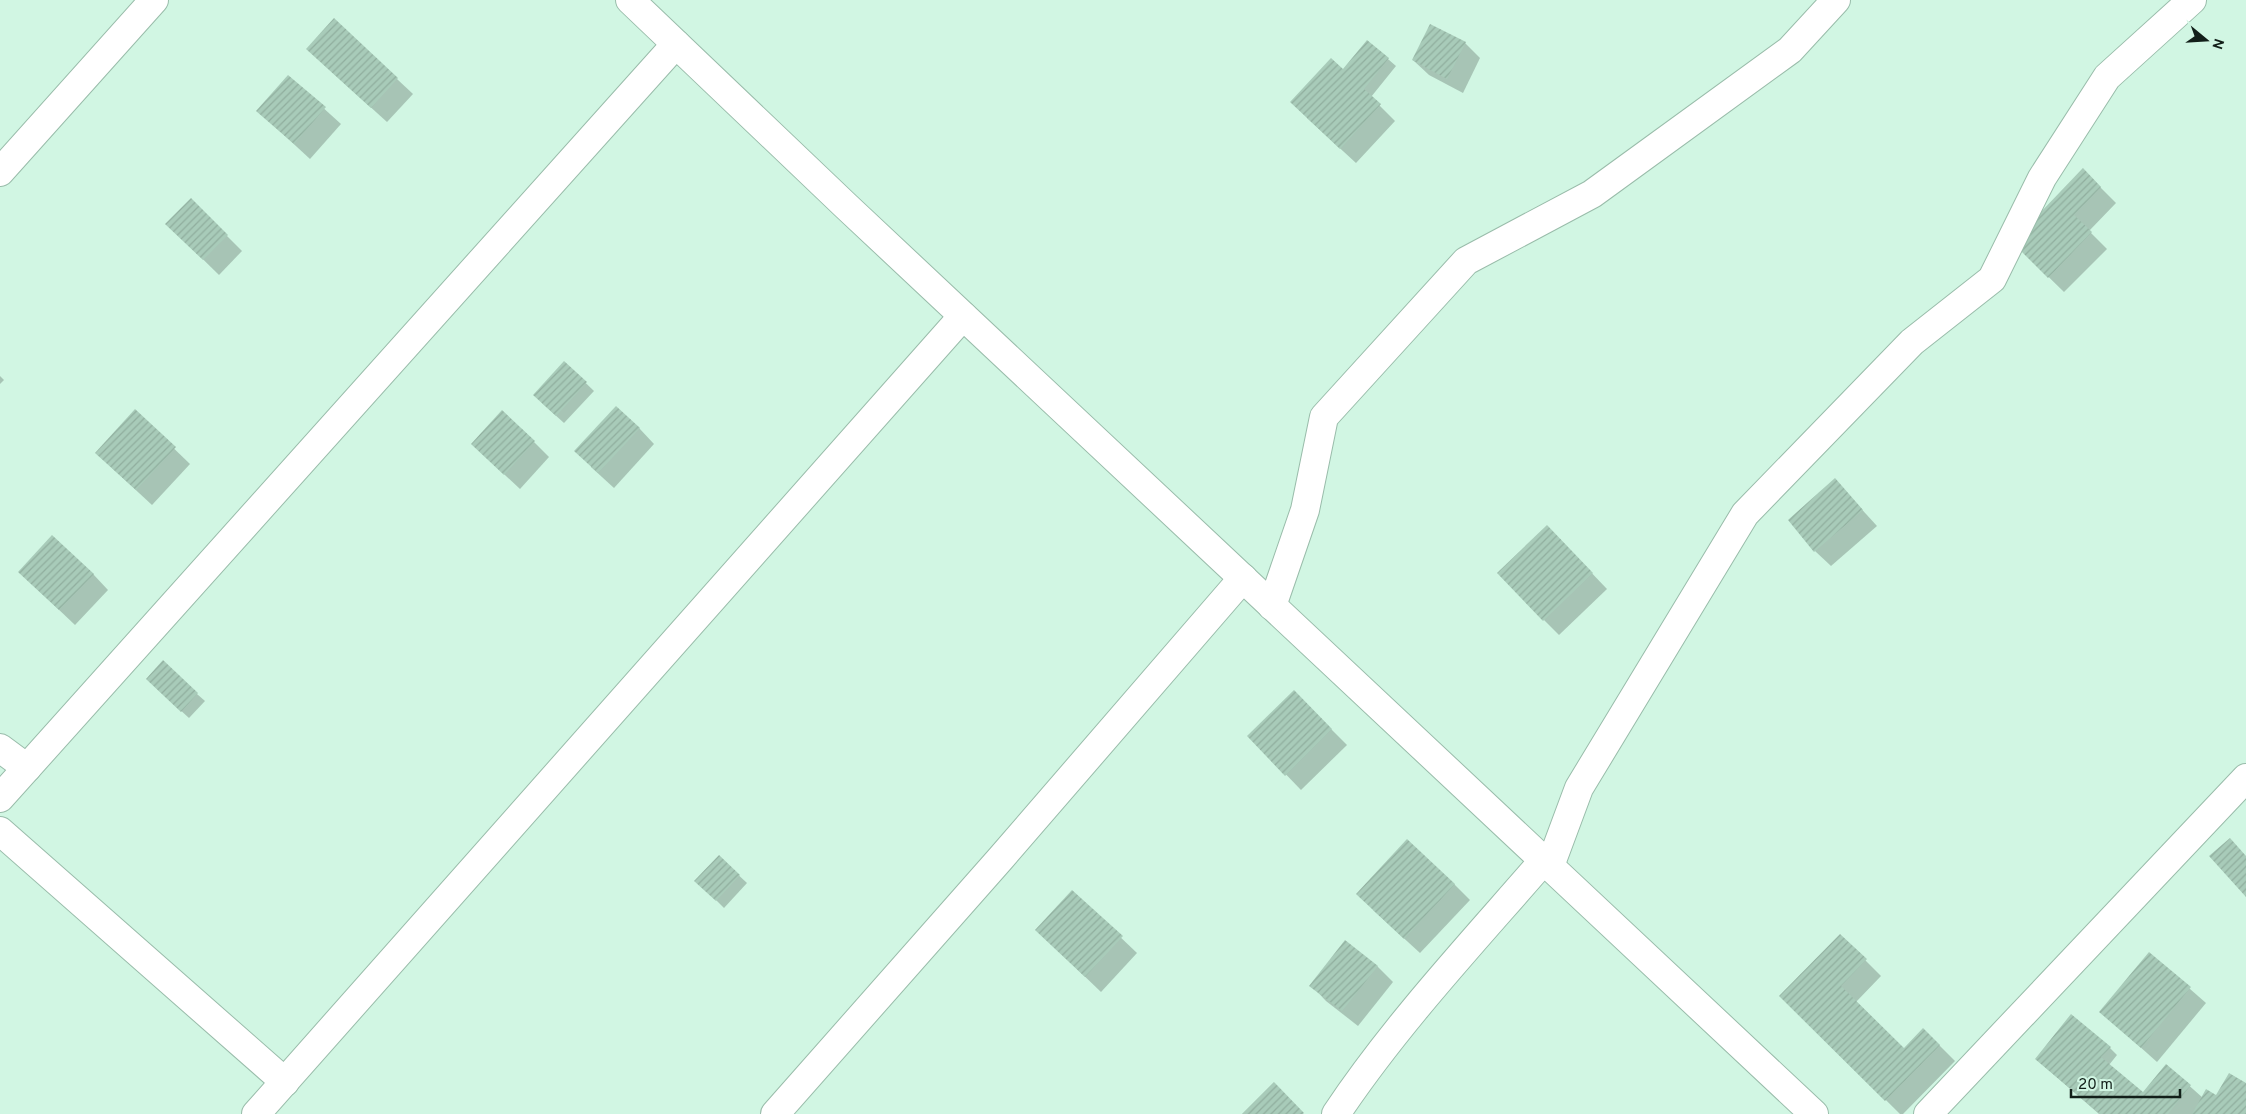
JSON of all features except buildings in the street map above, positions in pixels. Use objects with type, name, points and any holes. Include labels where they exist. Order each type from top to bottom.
[{"type":"street","points":[[0,172],[154,0]]},
{"type":"street","points":[[630,0],[963,316],[1814,1114]]},
{"type":"street","points":[[1272,606],[1305,510],[1324,417],[1466,261],[1592,194],[1790,50],[1836,0]]},
{"type":"street","points":[[1336,1114],[1359,1079],[1462,954],[1547,863],[1579,788],[1745,514],[1912,342],[1992,279],[2042,178],[2106,78],[2192,0]]},
{"type":"street","points":[[0,798],[676,44]]},
{"type":"street","points":[[256,1114],[963,316]]},
{"type":"street","points":[[775,1114],[1008,850],[1243,578]]},
{"type":"street","points":[[0,748],[27,768]]},
{"type":"street","points":[[1928,1114],[2246,778]]},
{"type":"street","points":[[0,831],[285,1082]]}]
